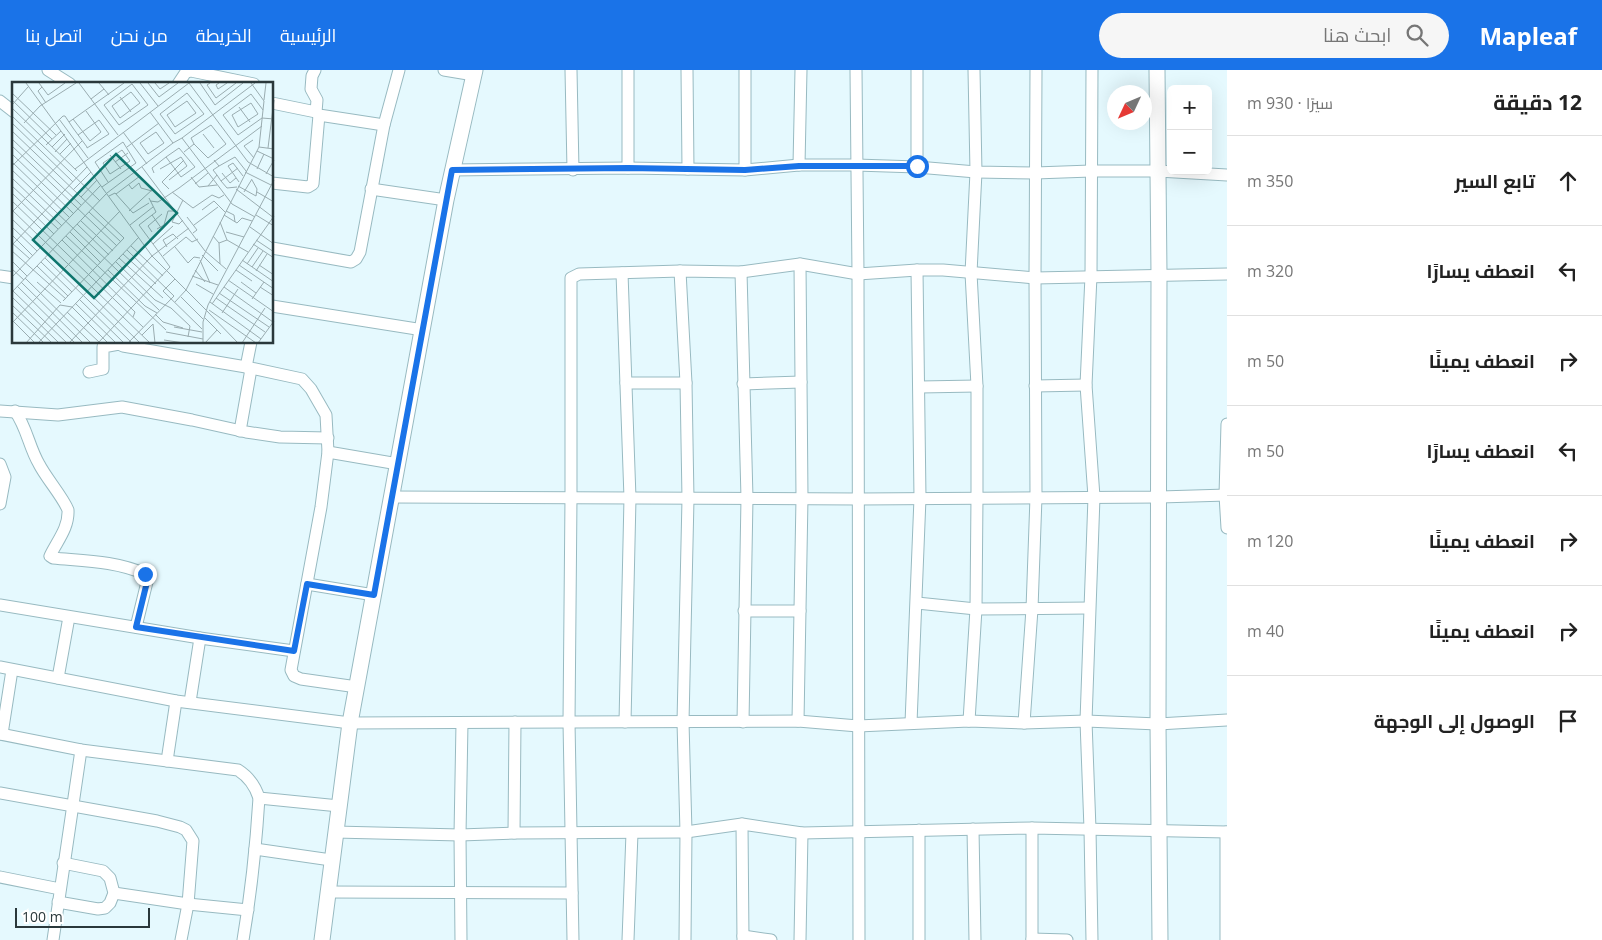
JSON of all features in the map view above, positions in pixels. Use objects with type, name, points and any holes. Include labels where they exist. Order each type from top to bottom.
[{"type":"street","points":[[48,70],[67,82]]},
{"type":"street","points":[[274,183],[308,187],[313,184],[317,100],[311,89],[312,76],[315,70]]},
{"type":"street","points":[[274,248],[351,262],[356,259],[360,252],[384,125],[399,70]]},
{"type":"street","points":[[322,940],[350,723],[446,200],[474,73],[444,70]]},
{"type":"street","points":[[571,70],[573,170]]},
{"type":"street","points":[[628,70],[628,168]]},
{"type":"street","points":[[687,70],[688,169]]},
{"type":"street","points":[[745,70],[745,170]]},
{"type":"street","points":[[799,166],[801,70]]},
{"type":"street","points":[[856,70],[859,499],[859,940]]},
{"type":"street","points":[[917,166],[918,70]]},
{"type":"street","points":[[969,721],[976,609],[977,497],[977,386],[971,273],[976,172],[974,70]]},
{"type":"street","points":[[1024,723],[1032,609],[1036,497],[1036,70]]},
{"type":"street","points":[[1092,70],[1091,276],[1086,385],[1094,497],[1086,721],[1092,940]]},
{"type":"street","points":[[1157,70],[1160,497],[1158,724],[1160,940]]},
{"type":"street","points":[[179,82],[186,72],[192,71],[245,82]]},
{"type":"street","points":[[0,101],[12,110]]},
{"type":"street","points":[[274,103],[317,114],[384,125]]},
{"type":"street","points":[[452,170],[628,168],[745,170],[799,166],[856,165],[917,166],[976,172],[1158,171],[1227,175]]},
{"type":"street","points":[[371,189],[446,200]]},
{"type":"street","points":[[798,721],[802,498],[800,264]]},
{"type":"street","points":[[573,940],[569,722],[571,278],[579,274],[622,272],[741,272],[800,264],[858,274],[917,270],[1035,278],[1227,274]]},
{"type":"street","points":[[911,723],[920,498],[917,270]]},
{"type":"street","points":[[680,271],[686,383],[688,499],[683,722],[686,832],[685,940]]},
{"type":"street","points":[[622,272],[630,498],[625,722]]},
{"type":"street","points":[[741,272],[747,498],[743,722]]},
{"type":"street","points":[[274,306],[423,330]]},
{"type":"street","points":[[120,344],[249,368],[302,380],[307,384],[326,415],[328,452],[321,507],[291,670],[294,676],[301,679],[357,687]]},
{"type":"street","points":[[240,431],[251,344]]},
{"type":"street","points":[[89,372],[103,369],[101,345]]},
{"type":"street","points":[[743,384],[801,382]]},
{"type":"street","points":[[626,384],[686,383]]},
{"type":"street","points":[[1035,386],[1086,385]]},
{"type":"street","points":[[920,387],[977,386]]},
{"type":"street","points":[[0,414],[15,412],[58,415],[122,408],[280,437],[328,438]]},
{"type":"street","points":[[15,412],[23,424],[29,445],[39,464],[68,510],[63,534],[50,556],[53,558],[111,564],[135,569],[145,574],[147,582],[136,627]]},
{"type":"street","points":[[1227,424],[1227,528]]},
{"type":"street","points":[[328,452],[398,464]]},
{"type":"street","points":[[0,464],[5,477],[0,504]]},
{"type":"street","points":[[392,497],[859,499],[1226,495]]},
{"type":"street","points":[[307,584],[374,595]]},
{"type":"street","points":[[917,603],[976,609],[1089,608]]},
{"type":"street","points":[[0,605],[200,638],[294,651]]},
{"type":"street","points":[[744,611],[800,611]]},
{"type":"street","points":[[58,678],[69,617]]},
{"type":"street","points":[[190,702],[200,638]]},
{"type":"street","points":[[243,940],[256,849],[259,798],[247,776],[238,770],[81,750],[1,734],[6,668],[176,701],[350,723],[798,721],[858,726],[969,721],[1024,723],[1086,721],[1158,724],[1227,720]]},
{"type":"street","points":[[167,761],[176,701]]},
{"type":"street","points":[[514,833],[515,722]]},
{"type":"street","points":[[461,940],[462,723]]},
{"type":"street","points":[[53,940],[81,750]]},
{"type":"street","points":[[0,793],[158,821],[186,830],[193,841],[188,904],[181,940]]},
{"type":"street","points":[[259,798],[338,806]]},
{"type":"street","points":[[742,824],[743,938],[771,940]]},
{"type":"street","points":[[335,832],[460,835],[686,832],[742,824],[802,832],[1032,828],[1226,832],[1227,939]]},
{"type":"street","points":[[1032,828],[1032,939],[1067,940]]},
{"type":"street","points":[[973,829],[975,940]]},
{"type":"street","points":[[919,830],[919,940]]},
{"type":"street","points":[[800,940],[802,832]]},
{"type":"street","points":[[628,940],[632,833]]},
{"type":"street","points":[[256,849],[331,860]]},
{"type":"street","points":[[58,902],[98,909],[105,908],[110,903],[114,893],[110,878],[102,871],[63,863]]},
{"type":"street","points":[[0,877],[60,889]]},
{"type":"street","points":[[328,892],[572,893]]},
{"type":"street","points":[[114,893],[188,904],[248,910]]},
{"type":"route","points":[[145,574],[147,582],[136,627],[294,651],[307,584],[374,595],[452,170],[628,168],[745,170],[799,166],[917,166]]}]
